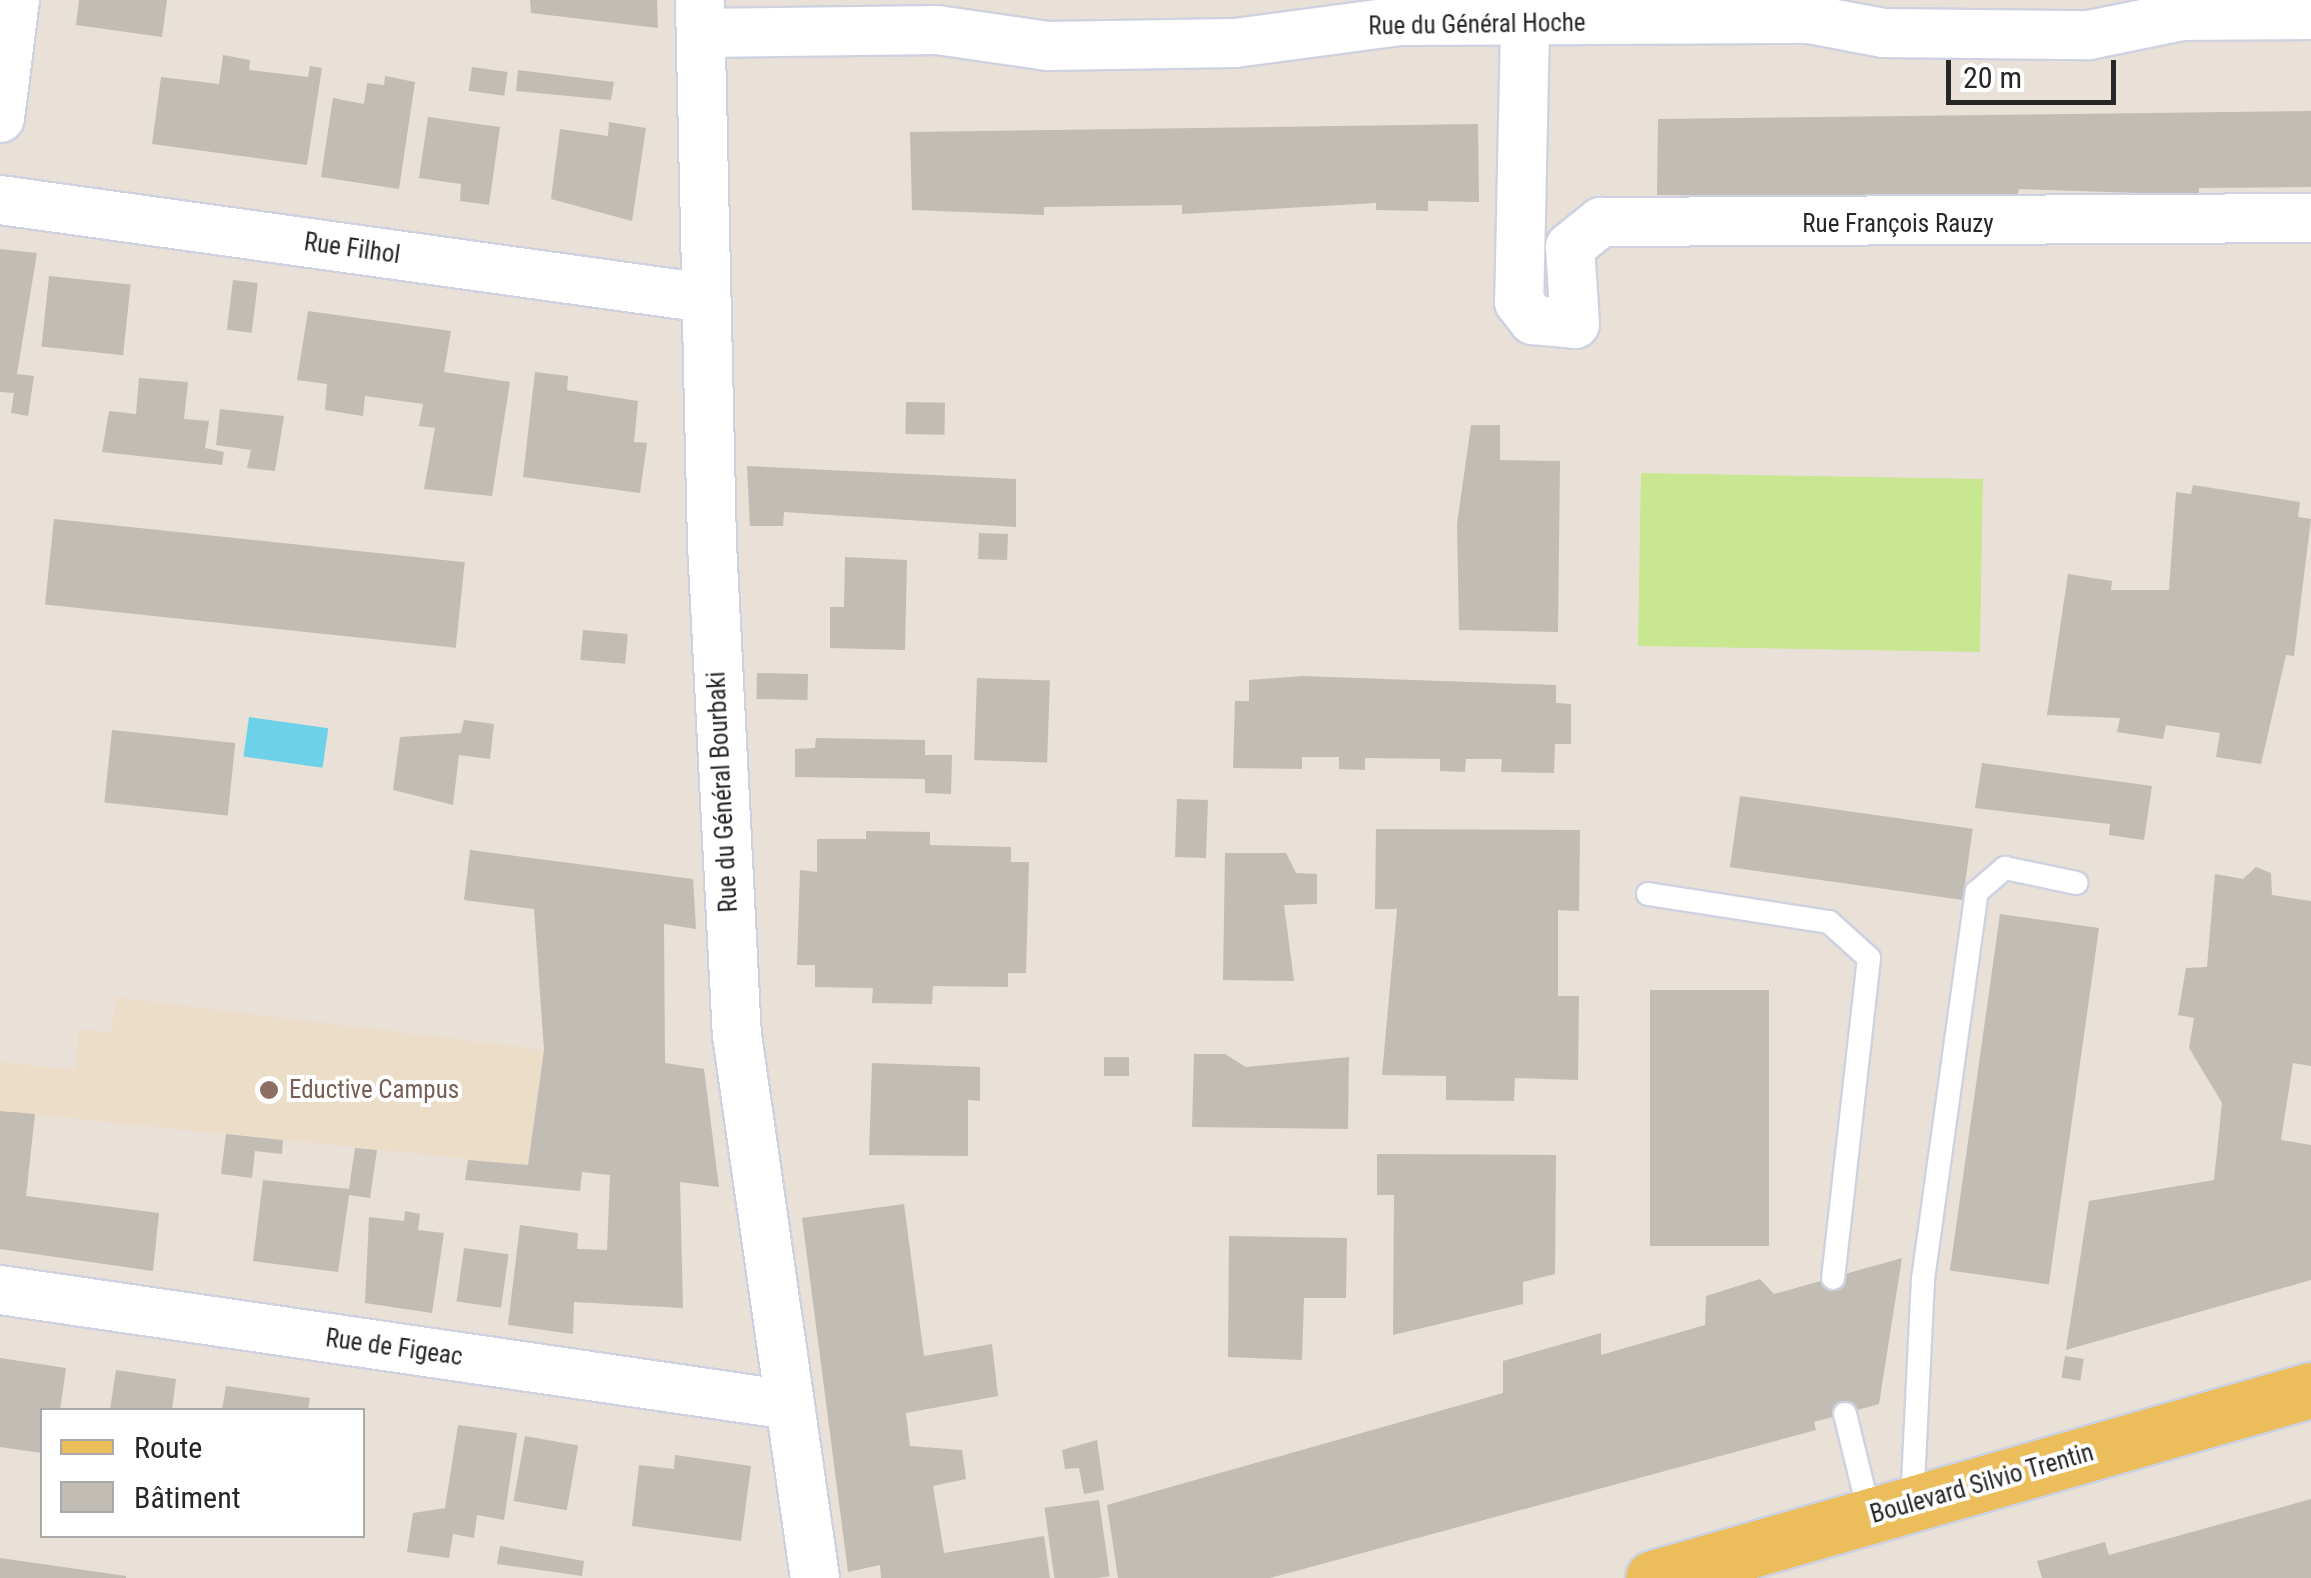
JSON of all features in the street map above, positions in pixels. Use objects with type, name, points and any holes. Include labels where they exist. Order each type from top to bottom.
[{"type":"main road","name":"Boulevard Silvio Trentin","points":[[1654,1578],[2311,1390]]},
{"type":"street","points":[[0,118],[15,0]]},
{"type":"street","name":"Rue du Général Hoche","points":[[701,16],[938,30],[1048,46],[1235,43],[1399,21],[1525,12],[1809,20],[1882,33],[2088,35],[2182,16],[2311,15]]},
{"type":"street","name":"Rue François Rauzy","points":[[1525,12],[1519,302],[1534,320],[1575,324],[1570,247],[1601,222],[2311,218]]},
{"type":"street","name":"Rue du Général Bourbaki","points":[[701,16],[705,298],[737,1034],[815,1578]]},
{"type":"street","name":"Rue Filhol","points":[[0,200],[705,298]]},
{"type":"street","name":"Rue de Figeac","points":[[0,1290],[789,1405]]},
{"type":"lane","points":[[1891,1510],[1978,892],[2005,868],[2076,882]]},
{"type":"lane","points":[[1648,894],[1829,922],[1869,958],[1833,1278]]},
{"type":"lane","points":[[1845,1414],[1891,1510]]},
{"type":"shaded area","name":"Eductive Campus","points":[[116,997],[544,1050],[528,1165],[0,1111],[0,1062],[75,1070],[79,1029],[111,1033]]},
{"type":"green space","points":[[1641,473],[1983,479],[1980,652],[1638,646]]},
{"type":"water","points":[[249,717],[328,728],[323,768],[243,757]]},
{"type":"building","points":[[79,0],[167,0],[162,37],[76,25]]},
{"type":"building","points":[[530,0],[657,0],[658,28],[531,13]]},
{"type":"building","points":[[223,55],[250,60],[249,70],[308,77],[310,66],[322,68],[307,165],[152,144],[161,77],[219,84]]},
{"type":"building","points":[[472,67],[508,72],[504,96],[469,91]]},
{"type":"building","points":[[518,70],[614,82],[611,100],[516,91]]},
{"type":"building","points":[[385,76],[415,82],[399,189],[321,177],[333,98],[364,104],[367,83],[384,85]]},
{"type":"building","points":[[2311,111],[2311,187],[2199,188],[2199,195],[2019,189],[2017,198],[1657,195],[1658,119]]},
{"type":"building","points":[[428,117],[500,127],[489,205],[460,201],[461,184],[419,178]]},
{"type":"building","points":[[609,122],[646,128],[632,221],[551,199],[560,129],[608,136]]},
{"type":"building","points":[[1478,124],[1479,202],[1428,201],[1428,211],[1376,210],[1376,203],[1182,214],[1182,205],[1044,207],[1044,215],[912,210],[910,132]]},
{"type":"building","points":[[0,249],[37,253],[17,374],[34,376],[28,416],[11,413],[14,393],[0,392]]},
{"type":"building","points":[[49,276],[131,285],[123,355],[42,347]]},
{"type":"building","points":[[233,280],[258,283],[252,333],[227,330]]},
{"type":"building","points":[[308,311],[451,331],[444,372],[510,382],[492,496],[424,489],[435,428],[419,426],[423,404],[365,396],[363,416],[325,410],[327,384],[297,380]]},
{"type":"building","points":[[535,372],[568,376],[567,390],[638,401],[634,442],[647,443],[640,493],[523,477]]},
{"type":"building","points":[[139,378],[188,382],[184,419],[209,421],[205,448],[224,452],[222,465],[102,452],[109,411],[136,414]]},
{"type":"building","points":[[906,402],[945,403],[944,435],[905,434]]},
{"type":"building","points":[[220,409],[284,416],[275,471],[247,468],[251,450],[216,445]]},
{"type":"building","points":[[1471,425],[1500,425],[1500,460],[1560,461],[1558,632],[1459,630],[1457,524]]},
{"type":"building","points":[[747,466],[1016,479],[1016,527],[784,512],[783,526],[750,526]]},
{"type":"building","points":[[2193,485],[2300,502],[2298,517],[2311,519],[2294,656],[2286,655],[2261,764],[2216,757],[2220,733],[2166,725],[2163,739],[2117,732],[2120,718],[2047,715],[2068,574],[2112,581],[2111,590],[2169,590],[2176,492],[2191,494]]},
{"type":"building","points":[[54,519],[465,562],[456,648],[45,605]]},
{"type":"building","points":[[979,533],[1008,534],[1007,560],[978,559]]},
{"type":"building","points":[[845,557],[907,560],[905,650],[830,648],[830,607],[844,607]]},
{"type":"building","points":[[583,630],[628,634],[625,664],[580,660]]},
{"type":"building","points":[[757,673],[808,674],[808,700],[757,699]]},
{"type":"building","points":[[1302,676],[1556,685],[1556,703],[1571,704],[1571,744],[1555,744],[1554,773],[1501,772],[1502,759],[1466,759],[1465,772],[1440,771],[1440,759],[1365,758],[1365,770],[1339,769],[1339,757],[1302,757],[1302,769],[1233,768],[1235,701],[1249,701],[1249,680]]},
{"type":"building","points":[[977,678],[1050,681],[1047,762],[974,760]]},
{"type":"building","points":[[464,720],[494,724],[490,759],[459,755],[453,805],[393,790],[400,737],[461,733]]},
{"type":"building","points":[[112,730],[235,743],[228,816],[104,803]]},
{"type":"building","points":[[816,738],[925,740],[925,755],[952,755],[951,794],[925,793],[925,779],[795,777],[795,749],[815,748]]},
{"type":"building","points":[[1982,763],[2152,786],[2144,840],[2109,835],[2110,824],[1975,808]]},
{"type":"building","points":[[1740,796],[1973,829],[1963,900],[1730,867]]},
{"type":"building","points":[[1177,799],[1208,800],[1206,858],[1175,857]]},
{"type":"building","points":[[1376,829],[1580,830],[1579,911],[1558,910],[1558,996],[1579,996],[1578,1080],[1515,1078],[1514,1101],[1446,1100],[1446,1076],[1382,1075],[1397,909],[1375,909]]},
{"type":"building","points":[[866,831],[930,832],[930,845],[1011,847],[1011,862],[1029,862],[1026,973],[1008,973],[1008,987],[933,986],[932,1004],[872,1003],[873,988],[815,987],[815,965],[797,965],[800,870],[817,872],[817,839],[866,839]]},
{"type":"building","points":[[470,850],[693,879],[696,929],[664,924],[665,1063],[704,1069],[719,1187],[680,1182],[683,1308],[574,1302],[573,1334],[508,1325],[520,1225],[578,1233],[577,1249],[607,1250],[610,1175],[582,1172],[580,1191],[465,1180],[468,1160],[528,1165],[544,1050],[534,909],[464,900]]},
{"type":"building","points":[[1225,853],[1286,853],[1296,873],[1317,874],[1317,904],[1284,905],[1294,981],[1223,980]]},
{"type":"building","points":[[2256,867],[2271,873],[2272,895],[2311,901],[2311,1066],[2293,1063],[2281,1140],[2311,1145],[2311,1280],[2066,1350],[2089,1201],[2214,1180],[2222,1103],[2189,1048],[2194,1018],[2178,1015],[2186,968],[2207,967],[2215,874],[2243,879]]},
{"type":"building","points":[[2000,914],[2099,928],[2049,1284],[1950,1270]]},
{"type":"building","points":[[1650,990],[1769,990],[1769,1246],[1650,1246]]},
{"type":"building","points":[[1194,1054],[1225,1054],[1246,1067],[1349,1057],[1348,1129],[1192,1127]]},
{"type":"building","points":[[1104,1057],[1129,1057],[1129,1076],[1104,1076]]},
{"type":"building","points":[[872,1063],[980,1067],[980,1101],[968,1100],[968,1156],[869,1155]]},
{"type":"building","points":[[0,1111],[35,1114],[26,1196],[159,1213],[153,1271],[0,1249]]},
{"type":"building","points":[[226,1134],[283,1140],[282,1154],[255,1151],[252,1178],[221,1174]]},
{"type":"building","points":[[355,1148],[377,1150],[370,1198],[349,1195],[338,1272],[253,1261],[263,1180],[349,1189]]},
{"type":"building","points":[[1377,1154],[1556,1155],[1555,1274],[1523,1282],[1523,1304],[1393,1335],[1394,1195],[1377,1195]]},
{"type":"building","points":[[904,1204],[924,1356],[992,1344],[998,1396],[906,1413],[910,1446],[962,1450],[966,1479],[933,1486],[944,1553],[1044,1536],[1050,1578],[881,1578],[880,1565],[848,1572],[802,1218]]},
{"type":"building","points":[[405,1211],[420,1214],[418,1230],[444,1233],[432,1313],[365,1303],[369,1217],[404,1221]]},
{"type":"building","points":[[1229,1236],[1347,1238],[1346,1298],[1304,1298],[1302,1360],[1228,1357]]},
{"type":"building","points":[[464,1248],[509,1254],[501,1308],[456,1301]]},
{"type":"building","points":[[1902,1258],[1879,1404],[1814,1422],[1816,1430],[1270,1578],[1118,1578],[1107,1505],[1503,1393],[1503,1361],[1601,1333],[1601,1355],[1705,1325],[1706,1296],[1760,1279],[1774,1294]]},
{"type":"building","points":[[2065,1356],[2084,1359],[2080,1381],[2062,1378]]},
{"type":"building","points":[[0,1358],[66,1368],[60,1408],[40,1408],[40,1453],[0,1447]]},
{"type":"building","points":[[116,1370],[176,1379],[172,1408],[110,1408]]},
{"type":"building","points":[[226,1386],[310,1398],[308,1408],[222,1408]]},
{"type":"building","points":[[458,1425],[517,1433],[504,1520],[477,1515],[474,1538],[453,1534],[449,1558],[407,1552],[413,1513],[445,1508]]},
{"type":"building","points":[[525,1436],[578,1445],[567,1510],[514,1501]]},
{"type":"building","points":[[1097,1440],[1104,1490],[1084,1494],[1079,1468],[1065,1469],[1062,1450]]},
{"type":"building","points":[[675,1455],[751,1466],[741,1541],[632,1526],[639,1465],[674,1469]]},
{"type":"building","points":[[2311,1499],[2311,1578],[2042,1578],[2037,1561],[2105,1542],[2109,1555]]},
{"type":"building","points":[[1099,1500],[1110,1576],[1054,1578],[1045,1508]]},
{"type":"building","points":[[500,1546],[584,1561],[582,1576],[497,1564]]},
{"type":"building","points":[[0,1558],[126,1576],[126,1578],[0,1578]]},
{"type":"place","name":"Eductive Campus","points":[[269,1090]]}]
